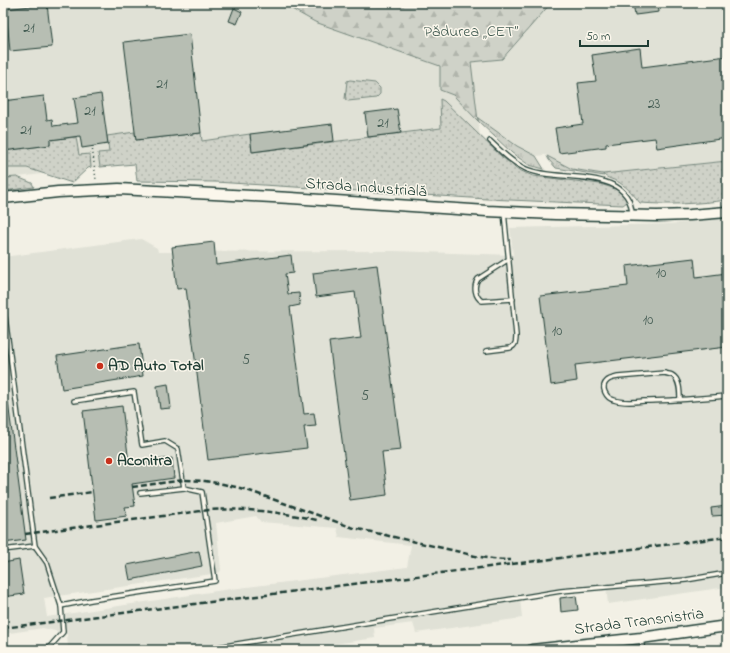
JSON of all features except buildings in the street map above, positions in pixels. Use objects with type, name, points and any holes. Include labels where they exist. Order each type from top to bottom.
[{"type":"street","name":"Strada Industrială","points":[[3,198],[58,192],[119,189],[555,214],[690,215],[727,212]]},
{"type":"street","name":"Strada Transnistria","points":[[532,650],[641,638],[727,626]]},
{"type":"lane","points":[[490,141],[506,155],[527,169],[545,174],[596,180],[612,184],[620,188],[625,193],[631,204],[632,215]]},
{"type":"lane","points":[[486,351],[510,348],[515,345],[516,342],[504,211]]},
{"type":"lane","points":[[509,258],[478,279],[475,286],[477,297],[482,301],[513,299]]},
{"type":"lane","points":[[3,301],[35,546],[47,563],[61,606],[63,632],[46,650]]},
{"type":"lane","points":[[680,400],[680,391],[677,379],[673,375],[665,373],[618,377],[611,379],[604,385],[604,391],[608,397],[614,400],[627,402],[680,400],[727,396]]},
{"type":"lane","points":[[74,401],[134,392],[142,444],[165,441],[178,449],[184,488]]},
{"type":"lane","points":[[61,606],[215,581],[202,492],[184,488],[140,493]]},
{"type":"lane","points":[[3,550],[35,546]]},
{"type":"lane","points":[[200,650],[561,591],[686,580],[727,573]]},
{"type":"lane","points":[[641,638],[643,650]]},
{"type":"path","points":[[92,146],[97,190]]},
{"type":"shaded area","points":[[3,3],[301,3],[502,59],[551,3],[727,3],[727,161],[603,174],[572,169],[545,155],[536,156],[517,146],[478,119],[486,189],[135,164],[88,168],[3,179]]},
{"type":"shaded area","points":[[727,218],[727,587],[608,604],[606,587],[556,589],[520,598],[522,618],[416,633],[413,623],[374,628],[375,638],[295,650],[229,650],[228,645],[202,650],[68,648],[67,634],[43,628],[3,634],[3,257],[141,239],[157,248],[158,252],[393,251],[513,255],[510,228],[670,224]],"holes":[[[256,516],[261,522],[337,528],[339,537],[411,545],[407,567],[223,590],[47,617],[44,598],[219,573],[221,570],[216,523]]]},
{"type":"shaded area","points":[[727,642],[727,650],[684,650],[719,646],[719,643]]},
{"type":"green space","name":"Pădurea „CET”","points":[[281,3],[551,3],[502,59],[471,62],[478,121],[453,95],[440,90],[440,66],[315,22]]},
{"type":"green space","points":[[350,80],[375,83],[380,88],[380,94],[376,98],[348,101],[345,99],[347,81]]},
{"type":"green space","points":[[440,99],[444,101],[502,157],[519,170],[533,176],[600,184],[616,189],[624,195],[627,202],[623,205],[487,199],[215,182],[137,181],[135,164],[100,167],[98,153],[109,152],[107,136],[135,132],[136,140],[201,133],[202,141],[250,134],[253,152],[441,128]]},
{"type":"green space","points":[[478,118],[517,146],[536,156],[544,169],[529,165],[512,153],[478,121]]},
{"type":"green space","points":[[76,137],[79,155],[90,154],[91,167],[72,183],[27,168],[3,168],[3,151],[50,145],[50,140]]},
{"type":"green space","points":[[547,156],[572,169],[603,174],[604,176],[556,168]]},
{"type":"green space","points":[[727,161],[727,200],[673,204],[640,203],[626,187],[603,174]]},
{"type":"green space","points":[[17,177],[32,183],[34,187],[3,191],[3,178]]},
{"type":"railway","points":[[132,487],[184,480],[223,484],[244,489],[354,528],[479,557],[511,560]]},
{"type":"railway","points":[[49,498],[93,492]]},
{"type":"railway","points":[[25,534],[209,510],[263,511],[317,520]]},
{"type":"railway","points":[[3,628],[727,537]]},
{"type":"place","name":"AD Auto Total","points":[[100,366]]},
{"type":"place","name":"Aconitra","points":[[109,461]]}]
